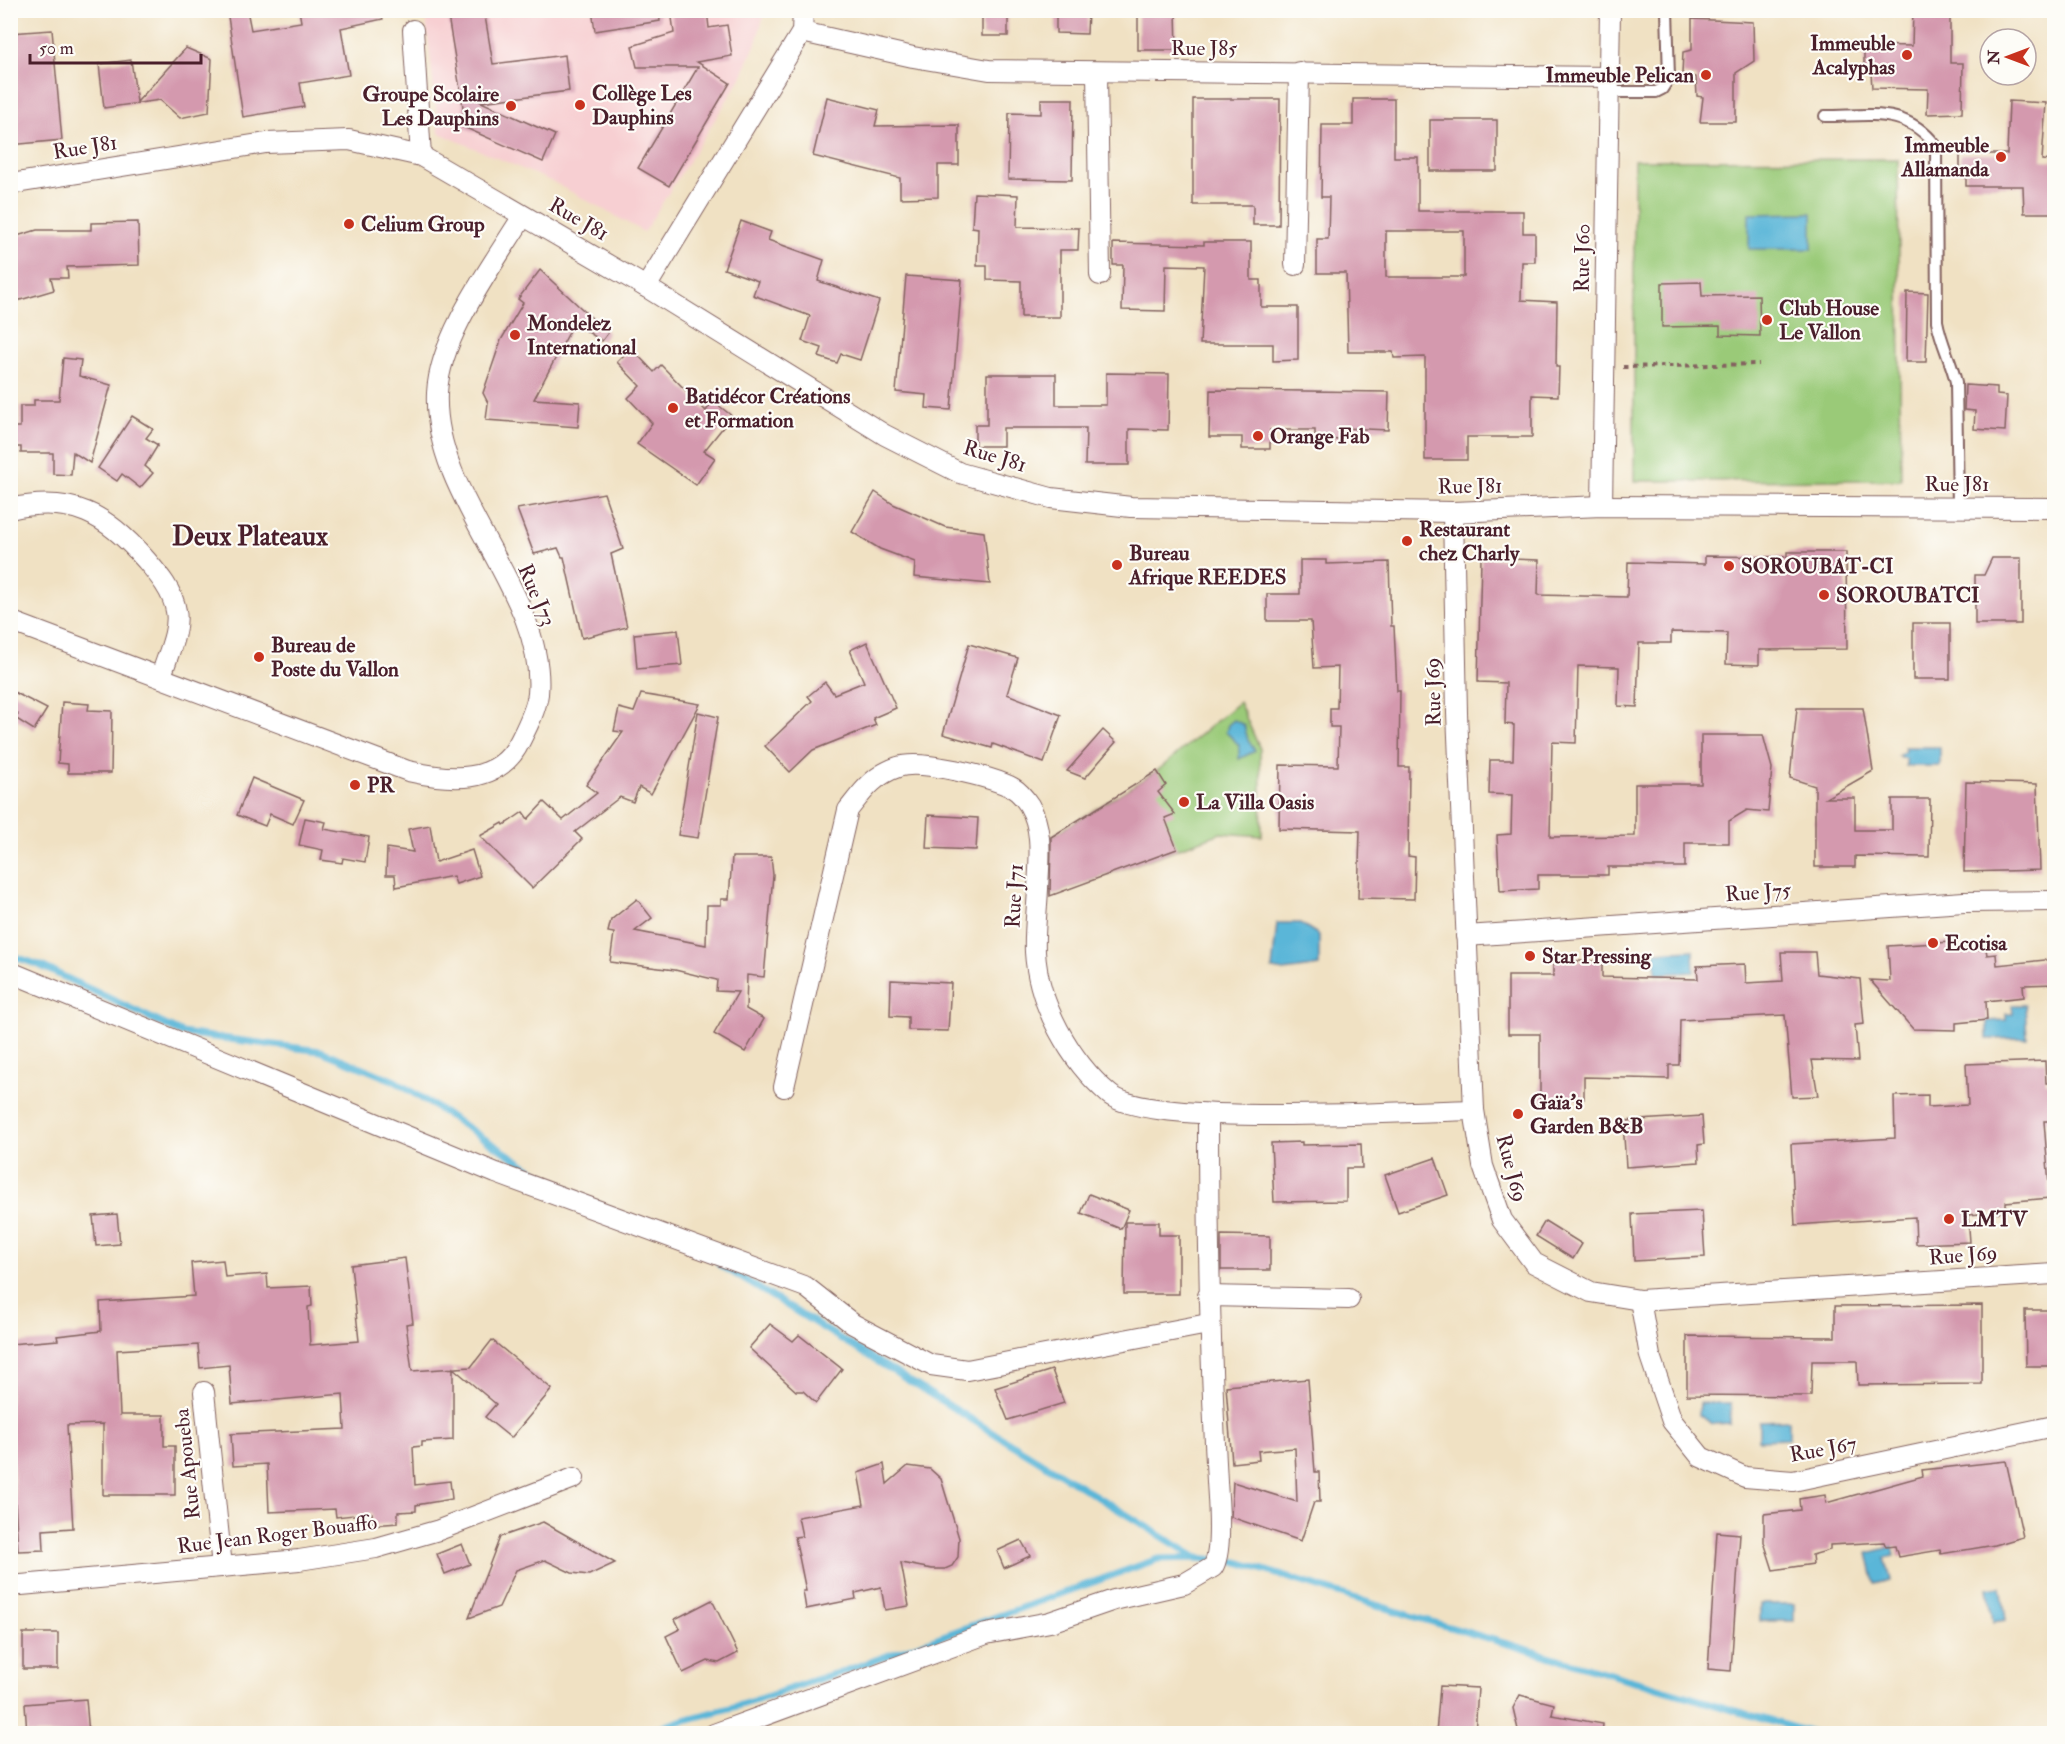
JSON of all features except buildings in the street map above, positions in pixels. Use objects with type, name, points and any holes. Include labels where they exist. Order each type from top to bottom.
[{"type":"street","points":[[646,287],[802,32],[803,10]]},
{"type":"street","name":"Rue J60","points":[[1602,506],[1610,10]]},
{"type":"street","points":[[413,30],[420,156]]},
{"type":"street","name":"Rue J85","points":[[802,32],[913,57],[989,70],[1299,72],[1610,84]]},
{"type":"street","points":[[1096,72],[1100,275]]},
{"type":"street","points":[[1295,265],[1299,72]]},
{"type":"street","name":"Rue J81","points":[[10,184],[266,143],[349,140],[420,156],[646,287],[885,435],[960,473],[1050,498],[1131,507],[1453,512],[1602,506],[2055,508]]},
{"type":"street","name":"Rue J73","points":[[10,621],[408,771],[445,779],[466,778],[492,770],[516,750],[538,696],[536,663],[528,626],[451,469],[441,433],[437,394],[442,360],[458,325],[524,216]]},
{"type":"street","points":[[10,509],[38,503],[65,504],[96,514],[125,536],[163,580],[176,611],[174,630],[161,677]]},
{"type":"street","name":"Rue J69","points":[[1453,512],[1466,936],[1474,1110],[1483,1166],[1502,1220],[1534,1263],[1591,1292],[1640,1300],[2055,1274]]},
{"type":"street","name":"Rue J71","points":[[784,1087],[848,810],[872,780],[900,766],[937,767],[979,775],[1014,789],[1029,805],[1041,840],[1035,953],[1044,998],[1071,1052],[1110,1096],[1144,1109],[1208,1115],[1474,1110]]},
{"type":"street","name":"Rue J75","points":[[1466,936],[1964,902],[2055,901]]},
{"type":"street","points":[[10,972],[496,1173],[806,1287],[853,1324],[931,1365],[967,1370],[1209,1324]]},
{"type":"street","points":[[714,1734],[986,1634],[1050,1622],[1114,1600],[1184,1584],[1208,1572],[1216,1564],[1218,1515],[1208,1296],[1208,1115]]},
{"type":"street","points":[[1208,1296],[1350,1299]]},
{"type":"street","name":"Rue J67","points":[[1640,1300],[1650,1356],[1672,1421],[1701,1457],[1745,1477],[1793,1481],[2055,1426]]},
{"type":"street","name":"Rue Apoueba","points":[[204,1392],[222,1567]]},
{"type":"street","name":"Rue Jean Roger Bouaffo","points":[[10,1586],[299,1560],[376,1548],[439,1530],[574,1478]]},
{"type":"lane","points":[[1610,84],[1656,92],[1662,89],[1669,78],[1667,10]]},
{"type":"lane","points":[[1825,116],[1889,116],[1908,120],[1924,130],[1936,146],[1936,321],[1942,346],[1952,366],[1956,382],[1958,508]]},
{"type":"path","points":[[1604,367],[1759,364]]},
{"type":"shaded area","name":"Collège Les Dauphins","points":[[425,11],[765,11],[756,43],[741,78],[644,232],[555,183],[439,133]]},
{"type":"green space","name":"Club House Le Vallon","points":[[1898,159],[1901,480],[1634,481],[1634,160]]},
{"type":"green space","name":"La Villa Oasis","points":[[1239,702],[1260,749],[1262,836],[1221,833],[1046,897],[1051,837],[1157,771]]},
{"type":"water","points":[[1812,213],[1812,249],[1749,249],[1749,214]]},
{"type":"water","points":[[1234,720],[1244,725],[1248,740],[1255,751],[1239,759],[1239,745],[1226,732],[1228,725]]},
{"type":"water","points":[[1904,747],[1940,747],[1940,766],[1906,766],[1906,759],[1898,756],[1905,751]]},
{"type":"water","points":[[1277,923],[1300,923],[1319,935],[1319,966],[1284,971],[1272,969]]},
{"type":"water","points":[[1693,950],[1694,972],[1656,974],[1655,952]]},
{"type":"water","points":[[2012,1005],[2025,1005],[2027,1038],[1987,1039],[1987,1021],[2006,1020],[2006,1014],[2013,1014]]},
{"type":"water","points":[[1700,1403],[1731,1403],[1730,1423],[1713,1424],[1699,1415]]},
{"type":"water","points":[[1789,1420],[1789,1439],[1759,1440],[1759,1421]]},
{"type":"water","points":[[1892,1547],[1894,1556],[1885,1558],[1891,1580],[1875,1584],[1868,1553]]},
{"type":"water","points":[[2001,1586],[2006,1620],[1993,1622],[1988,1588]]},
{"type":"water","points":[[1760,1604],[1794,1604],[1794,1621],[1760,1621]]},
{"type":"waterway","points":[[10,955],[39,965],[182,1033],[321,1051],[395,1081],[548,1180],[568,1190]]},
{"type":"waterway","points":[[719,1264],[1197,1558]]},
{"type":"waterway","points":[[646,1734],[671,1724],[744,1704],[842,1672],[1158,1559],[1197,1558],[1238,1562],[1415,1617],[1815,1734]]},
{"type":"place","name":"Immeuble Acalyphas","points":[[1907,55]]},
{"type":"place","name":"Immeuble Pelican","points":[[1706,75]]},
{"type":"place","name":"Collège Les Dauphins","points":[[580,105]]},
{"type":"place","name":"Groupe Scolaire Les Dauphins","points":[[511,106]]},
{"type":"place","name":"Immeuble Allamanda","points":[[2001,157]]},
{"type":"place","name":"Celium Group","points":[[349,224]]},
{"type":"place","name":"Club House Le Vallon","points":[[1767,320]]},
{"type":"place","name":"Mondelez International","points":[[515,335]]},
{"type":"place","name":"Batidécor Créations et Formation","points":[[673,408]]},
{"type":"place","name":"Orange Fab","points":[[1258,436]]},
{"type":"place","name":"Restaurant chez Charly","points":[[1407,541]]},
{"type":"place","name":"Bureau Afrique REEDES","points":[[1117,565]]},
{"type":"place","name":"SOROUBAT-CI","points":[[1729,566]]},
{"type":"place","name":"SOROUBATCI","points":[[1824,595]]},
{"type":"place","name":"Bureau de Poste du Vallon","points":[[259,657]]},
{"type":"place","name":"PR","points":[[355,785]]},
{"type":"place","name":"La Villa Oasis","points":[[1184,802]]},
{"type":"place","name":"Ecotisa","points":[[1933,943]]},
{"type":"place","name":"Star Pressing","points":[[1530,956]]},
{"type":"place","name":"Gaïa's Garden B&B","points":[[1518,1114]]},
{"type":"place","name":"LMTV","points":[[1949,1219]]},
{"type":"district","name":"Deux Plateaux","points":[[250,536]]}]
